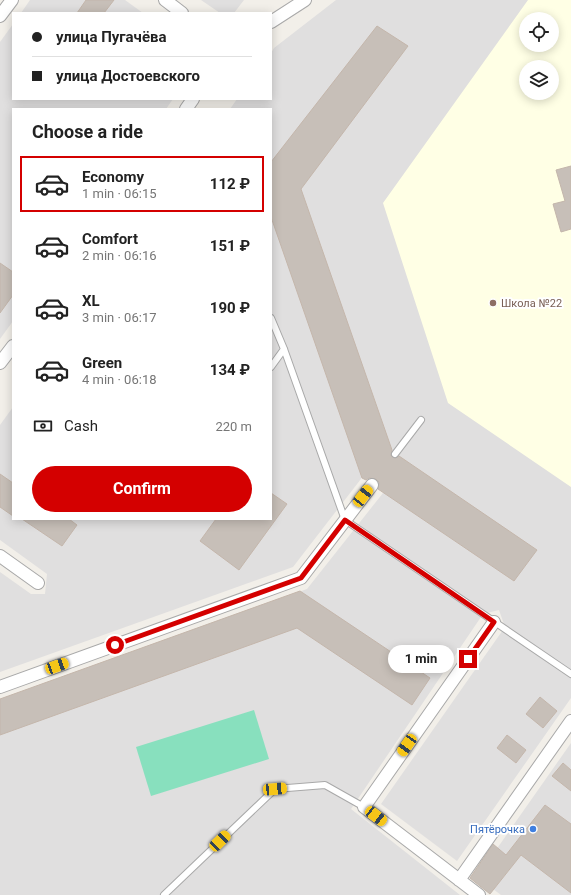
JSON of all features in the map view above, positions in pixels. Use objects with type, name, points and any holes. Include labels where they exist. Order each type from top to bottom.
[{"type":"street","points":[[0,16],[12,0]]},
{"type":"street","points":[[165,0],[181,12]]},
{"type":"street","points":[[272,21],[305,0]]},
{"type":"street","points":[[0,364],[12,347]]},
{"type":"street","points":[[0,687],[301,578],[372,485]]},
{"type":"street","points":[[0,556],[38,583]]},
{"type":"street","points":[[479,895],[364,807],[494,622]]},
{"type":"street","points":[[459,880],[571,721]]},
{"type":"lane","points":[[272,320],[284,349],[345,520],[571,674]]},
{"type":"lane","points":[[272,366],[284,349]]},
{"type":"lane","points":[[396,454],[421,420]]},
{"type":"lane","points":[[164,895],[275,789],[325,785],[364,807]]},
{"type":"shaded area","points":[[30,0],[125,0],[142,12],[22,12]]},
{"type":"shaded area","points":[[201,0],[244,0],[235,12],[219,12]]},
{"type":"shaded area","points":[[336,0],[571,0],[571,698],[457,861],[381,804],[505,627],[499,610],[483,614],[351,809],[460,895],[0,895],[0,700],[307,589],[383,493],[383,478],[364,475],[293,567],[0,672],[0,572],[31,594],[45,594],[47,574],[0,540],[0,425],[12,408],[12,520],[272,520],[272,108],[231,108],[236,100],[272,100],[272,51],[274,48]]},
{"type":"shaded area","name":"Школа №22","points":[[528,0],[571,0],[571,487],[448,403],[383,203],[519,13],[519,52],[559,52],[559,12],[519,12]]},
{"type":"shaded area","points":[[12,25],[12,100],[172,100],[167,108],[12,108],[12,322],[0,339],[0,42]]},
{"type":"shaded area","points":[[571,743],[571,895],[501,895],[477,877]]},
{"type":"green space","points":[[254,710],[269,759],[151,796],[136,747]]},
{"type":"building","points":[[86,0],[114,0],[105,12],[78,12]]},
{"type":"building","points":[[377,26],[408,46],[301,189],[392,450],[391,456],[395,458],[399,456],[537,550],[514,581],[378,489],[379,482],[376,479],[369,478],[366,480],[362,478],[272,220],[272,161]]},
{"type":"building","points":[[571,166],[571,229],[561,232],[553,204],[565,201],[556,170]]},
{"type":"building","points":[[0,263],[12,271],[12,296],[0,313]]},
{"type":"building","points":[[0,474],[12,482],[12,515],[0,507]]},
{"type":"building","points":[[272,494],[287,504],[239,570],[200,541],[215,520],[272,520]]},
{"type":"building","points":[[23,520],[70,520],[77,525],[62,546]]},
{"type":"building","points":[[300,591],[430,678],[412,705],[297,628],[0,735],[0,699]]},
{"type":"building","points":[[540,697],[557,711],[543,728],[526,714]]},
{"type":"building","points":[[507,735],[526,750],[516,763],[497,748]]},
{"type":"building","points":[[563,763],[571,770],[571,791],[552,776]]},
{"type":"building","points":[[545,805],[571,824],[571,893],[521,855],[490,894],[470,878],[493,844],[506,855]]},
{"type":"place","name":"Школа №22","points":[[493,303]]},
{"type":"place","name":"Пятёрочка","points":[[533,829]]},
{"type":"route","points":[[115,645],[301,578],[345,520],[494,622],[468,659]]}]
